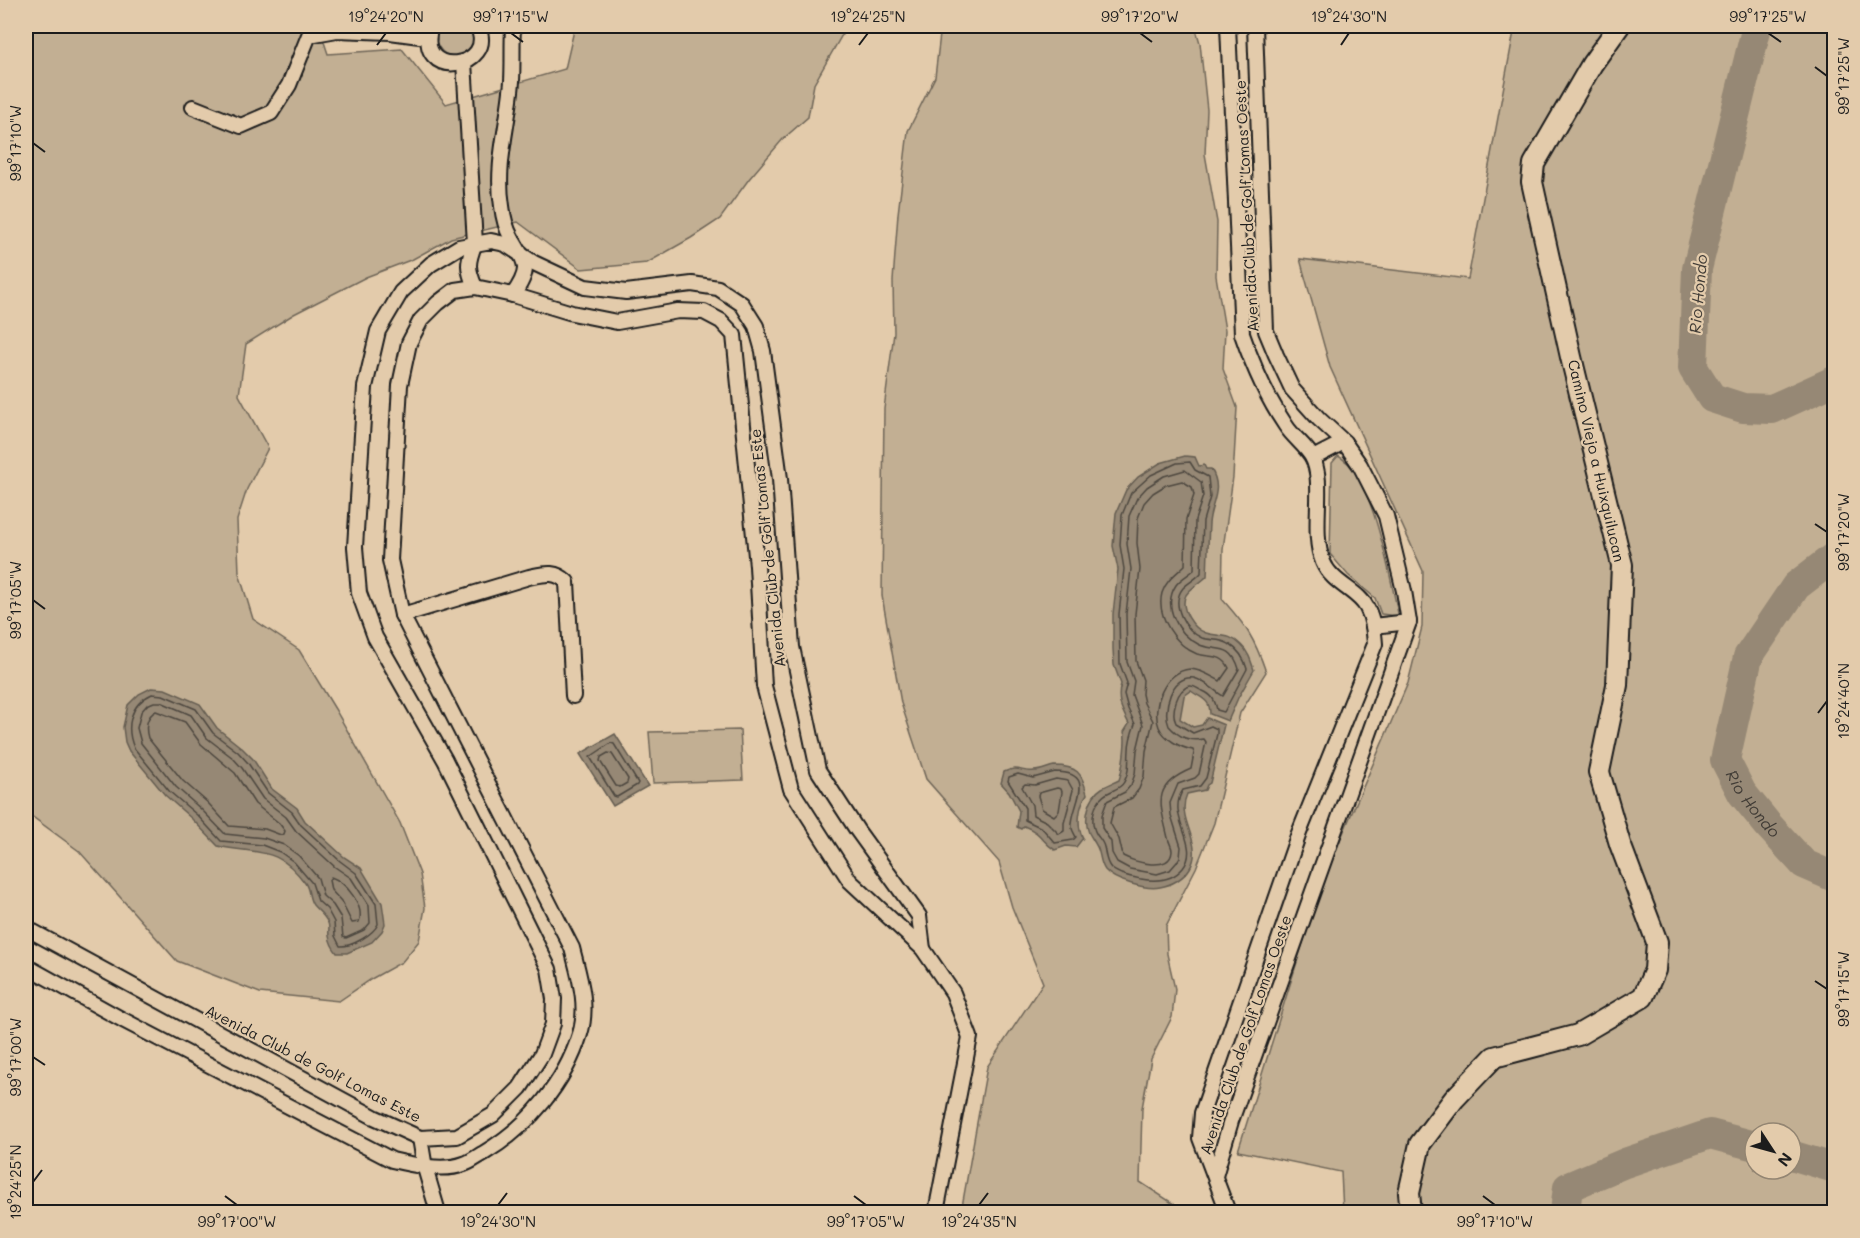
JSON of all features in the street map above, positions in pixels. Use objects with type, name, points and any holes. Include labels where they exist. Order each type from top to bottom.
[{"type":"main road","name":"Camino Viejo a Huixquilucan","points":[[1411,1212],[1409,1193],[1420,1144],[1454,1099],[1494,1057],[1578,1035],[1642,998],[1655,970],[1657,942],[1620,844],[1599,772],[1617,685],[1622,565],[1571,357],[1532,182],[1534,164],[1592,64],[1619,26]]},
{"type":"street","points":[[193,107],[241,126],[271,113],[289,85],[309,35],[337,30],[429,31],[429,48],[435,57],[454,65],[472,57],[478,49],[481,39],[477,26]]},
{"type":"street","points":[[513,26],[512,81],[499,173],[502,206],[510,235],[523,256],[525,266],[524,275],[513,295]]},
{"type":"street","name":"Avenida Club de Golf Lomas Oeste","points":[[1228,26],[1242,334],[1253,364],[1280,417],[1313,458]]},
{"type":"street","name":"Avenida Club de Golf Lomas Oeste","points":[[1215,1176],[1235,1109],[1408,622],[1404,591],[1386,516],[1360,465],[1344,442],[1292,389],[1266,331],[1255,26]]},
{"type":"street","points":[[26,966],[123,1020],[382,1155],[392,1160],[425,1168],[464,1165],[507,1140],[540,1106],[565,1071],[581,1032],[584,994],[572,948],[402,615],[390,560],[400,385],[409,343],[421,320],[438,303],[455,291],[475,287],[468,267],[475,243],[464,62]]},
{"type":"street","name":"Avenida Club de Golf Lomas Este","points":[[26,928],[374,1117],[420,1138],[458,1136],[493,1115],[520,1088],[537,1063],[553,1024],[554,999],[549,969],[445,760],[375,637],[359,593],[355,547],[365,387],[378,331],[401,292],[431,264],[459,248],[491,241],[505,244],[523,256],[585,287],[626,292],[693,284],[718,288],[742,304],[756,326],[763,351],[780,479],[792,647],[818,770],[918,916],[923,949]]},
{"type":"street","name":"Avenida Club de Golf Lomas Este","points":[[475,287],[513,295],[572,313],[617,322],[678,311],[704,312],[721,321],[734,335],[756,566],[764,686],[791,789],[850,881],[923,949]]},
{"type":"street","points":[[1344,442],[1313,458],[1317,479],[1318,543],[1323,562],[1330,574],[1366,606],[1373,626],[1408,622]]},
{"type":"street","points":[[402,615],[529,577],[555,573],[567,582],[573,696]]},
{"type":"street","name":"Avenida Club de Golf Lomas Oeste","points":[[1215,1176],[1200,1138],[1202,1113],[1299,834],[1375,644],[1373,626]]},
{"type":"street","points":[[923,949],[953,993],[970,1037],[936,1212]]},
{"type":"street","points":[[420,1138],[425,1168],[438,1212]]},
{"type":"street","points":[[1215,1176],[1228,1212]]},
{"type":"shaded area","points":[[26,26],[430,26],[319,27],[328,54],[402,49],[446,104],[565,69],[575,26],[847,26],[814,84],[808,117],[783,139],[749,179],[720,219],[647,263],[581,269],[518,222],[451,238],[413,259],[366,277],[294,314],[246,344],[239,395],[268,448],[247,489],[237,520],[239,573],[253,619],[299,650],[335,709],[400,823],[420,874],[425,908],[419,941],[402,962],[339,1001],[260,993],[177,961],[79,851],[26,812]]},
{"type":"shaded area","points":[[438,26],[468,26],[473,31],[473,45],[465,56],[453,56],[442,51],[434,37]]},
{"type":"shaded area","points":[[941,26],[1195,26],[1200,43],[1207,110],[1205,154],[1217,222],[1216,276],[1225,330],[1223,369],[1237,407],[1233,477],[1223,549],[1222,599],[1248,632],[1266,672],[1240,713],[1214,823],[1196,868],[1166,926],[1167,954],[1175,989],[1172,1017],[1151,1059],[1142,1108],[1140,1182],[1177,1206],[1181,1212],[961,1212],[987,1067],[1043,983],[1012,907],[999,862],[926,779],[901,703],[882,596],[884,409],[894,333],[893,281],[898,214],[908,131],[935,77]]},
{"type":"shaded area","points":[[1515,26],[1834,26],[1834,1212],[1343,1212],[1341,1172],[1238,1151],[1322,882],[1408,683],[1422,627],[1423,571],[1330,367],[1300,259],[1468,279]]},
{"type":"shaded area","points":[[1338,456],[1350,466],[1361,482],[1370,503],[1384,552],[1397,616],[1381,614],[1375,598],[1348,575],[1330,554],[1332,463]]},
{"type":"shaded area","points":[[740,730],[743,780],[653,783],[649,732]]},
{"type":"water","points":[[1185,456],[1195,457],[1199,466],[1204,465],[1206,469],[1211,469],[1215,477],[1216,490],[1209,524],[1207,576],[1186,595],[1184,606],[1192,623],[1201,631],[1237,641],[1247,653],[1254,670],[1228,721],[1210,714],[1207,702],[1191,691],[1184,696],[1180,719],[1193,727],[1202,725],[1207,718],[1224,725],[1210,783],[1205,790],[1187,794],[1184,804],[1194,859],[1181,878],[1173,883],[1154,888],[1131,884],[1116,878],[1105,870],[1098,848],[1087,827],[1087,815],[1088,808],[1097,792],[1119,780],[1124,756],[1124,732],[1129,724],[1120,705],[1121,684],[1114,665],[1113,649],[1113,614],[1118,569],[1113,546],[1116,513],[1126,490],[1138,477],[1160,463]]},
{"type":"water","points":[[151,688],[165,689],[200,704],[217,728],[253,759],[272,789],[297,808],[305,821],[344,857],[361,868],[382,903],[385,924],[372,942],[347,953],[337,953],[330,941],[329,926],[326,920],[313,905],[307,886],[295,871],[276,857],[218,846],[165,795],[129,751],[123,727],[128,705],[139,694]]},
{"type":"water","points":[[615,734],[648,786],[613,806],[580,754]]},
{"type":"water","points":[[1054,766],[1068,767],[1077,772],[1083,780],[1087,794],[1079,816],[1083,838],[1076,847],[1066,846],[1055,850],[1030,829],[1024,826],[1021,829],[1017,827],[1019,811],[1009,792],[1001,783],[1004,772],[1009,770],[1037,771]]},
{"type":"waterway","name":"Rio Hondo","points":[[1757,26],[1697,269],[1693,368],[1712,398],[1743,408],[1772,409],[1834,381]]},
{"type":"waterway","name":"Rio Hondo","points":[[1834,557],[1796,586],[1748,657],[1725,760],[1742,793],[1804,864],[1834,877]]},
{"type":"waterway","name":"Rio Hondo","points":[[1565,1212],[1568,1187],[1625,1163],[1710,1134],[1743,1143]]},
{"type":"waterway","name":"Rio Hondo","points":[[1803,1159],[1834,1168]]}]
